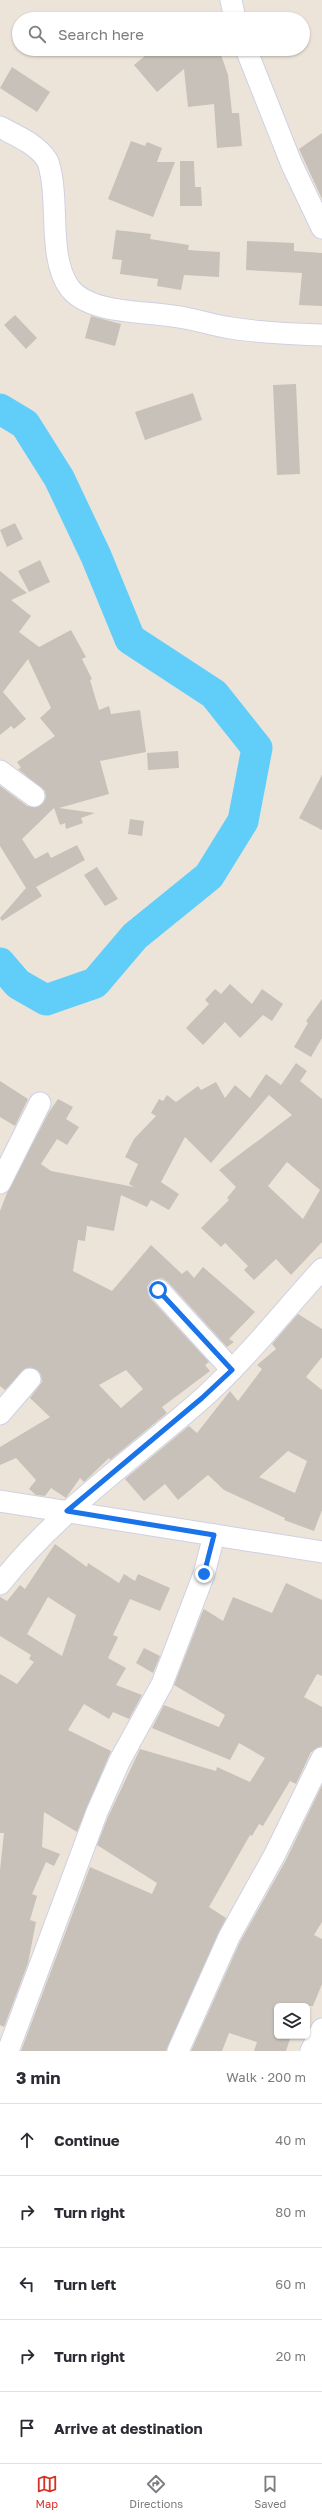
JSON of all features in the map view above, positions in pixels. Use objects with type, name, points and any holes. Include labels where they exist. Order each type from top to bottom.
[{"type":"street","points":[[231,0],[234,12]]},
{"type":"street","points":[[249,56],[292,165],[322,228]]},
{"type":"street","points":[[0,127],[29,143],[47,160],[53,187],[54,232],[62,270],[69,288],[87,302],[114,309],[172,316],[230,328],[282,334],[322,334]]},
{"type":"street","points":[[0,771],[34,796]]},
{"type":"street","points":[[0,1183],[40,1103]]},
{"type":"street","points":[[0,1584],[14,1566],[67,1511],[202,1398],[232,1370],[322,1269]]},
{"type":"street","points":[[158,1290],[232,1370]]},
{"type":"street","points":[[0,1414],[30,1379]]},
{"type":"street","points":[[0,1501],[322,1552]]},
{"type":"street","points":[[8,2051],[97,1812],[120,1760],[162,1684],[204,1574],[214,1535]]},
{"type":"street","points":[[178,2051],[229,1937],[275,1854],[322,1758]]},
{"type":"street","points":[[311,2051],[322,2029]]},
{"type":"building","points":[[145,56],[221,56],[228,75],[232,113],[239,113],[242,146],[217,148],[214,104],[188,107],[184,69],[157,92],[134,65]]},
{"type":"building","points":[[12,67],[50,92],[37,112],[0,88]]},
{"type":"building","points":[[322,133],[322,199],[299,149]]},
{"type":"building","points":[[131,141],[145,146],[147,142],[162,148],[157,162],[175,162],[153,217],[108,199]]},
{"type":"building","points":[[180,161],[194,161],[195,187],[201,187],[202,206],[180,206]]},
{"type":"building","points":[[116,230],[151,234],[150,239],[189,245],[188,250],[220,252],[219,277],[184,275],[181,290],[157,286],[158,279],[120,274],[122,260],[112,259]]},
{"type":"building","points":[[247,241],[294,243],[294,251],[322,253],[322,306],[299,305],[302,273],[246,270]]},
{"type":"building","points":[[15,315],[37,338],[26,349],[4,325]]},
{"type":"building","points":[[91,316],[121,324],[115,346],[85,338]]},
{"type":"building","points":[[296,384],[300,474],[277,475],[273,385]]},
{"type":"building","points":[[193,393],[202,420],[145,440],[135,412]]},
{"type":"building","points":[[15,523],[23,539],[7,547],[0,530]]},
{"type":"building","points":[[40,560],[50,582],[29,592],[18,571]]},
{"type":"building","points":[[0,571],[27,593],[11,600],[31,616],[19,632],[39,647],[71,630],[86,657],[82,659],[92,679],[90,680],[99,710],[109,706],[111,714],[140,710],[146,752],[100,761],[109,794],[59,808],[95,813],[81,818],[83,823],[66,829],[65,823],[60,825],[54,808],[22,839],[35,859],[48,852],[51,858],[77,845],[85,860],[36,887],[42,896],[2,921],[0,918],[26,888],[0,846],[0,786],[27,806],[38,807],[43,803],[46,797],[45,791],[18,769],[21,768],[17,762],[55,736],[40,718],[51,708],[28,659],[3,692],[26,719],[14,729],[11,726],[0,735]]},
{"type":"building","points":[[178,751],[179,768],[148,770],[147,753]]},
{"type":"building","points":[[322,775],[322,830],[299,818]]},
{"type":"building","points":[[130,819],[144,821],[142,836],[128,834]]},
{"type":"building","points":[[97,867],[118,899],[105,906],[84,875]]},
{"type":"building","points":[[230,984],[252,1004],[262,989],[283,1004],[272,1021],[263,1015],[240,1038],[225,1022],[203,1045],[186,1028],[209,1004],[205,1000],[215,989],[221,994]]},
{"type":"building","points":[[322,999],[322,1038],[311,1057],[294,1047],[308,1023],[306,1021]]},
{"type":"building","points":[[296,1063],[307,1071],[300,1081],[322,1099],[322,1242],[291,1275],[276,1259],[254,1280],[244,1270],[248,1266],[225,1243],[221,1247],[201,1228],[229,1200],[227,1198],[236,1187],[219,1170],[292,1115],[269,1095],[211,1163],[185,1137],[161,1182],[179,1194],[169,1210],[151,1200],[152,1198],[147,1207],[121,1195],[114,1231],[87,1226],[85,1241],[78,1240],[73,1271],[112,1291],[151,1245],[182,1274],[187,1270],[194,1278],[203,1267],[255,1312],[229,1339],[234,1342],[227,1347],[168,1282],[162,1278],[151,1281],[147,1287],[150,1298],[209,1362],[205,1365],[210,1371],[162,1407],[167,1413],[110,1460],[109,1458],[84,1482],[80,1478],[66,1498],[51,1488],[45,1496],[36,1495],[29,1489],[36,1480],[16,1458],[0,1465],[0,1447],[50,1417],[30,1398],[42,1382],[41,1375],[37,1370],[26,1368],[5,1390],[0,1386],[0,1211],[7,1193],[49,1112],[58,1099],[73,1107],[66,1119],[79,1127],[67,1145],[57,1139],[41,1164],[51,1171],[134,1187],[129,1184],[138,1164],[125,1157],[134,1139],[156,1116],[151,1113],[159,1099],[163,1101],[167,1095],[176,1102],[198,1086],[201,1090],[216,1082],[225,1098],[235,1085],[250,1098],[266,1074],[281,1085]],"holes":[[[287,1162],[320,1190],[303,1219],[268,1186]],[[126,1370],[143,1389],[121,1408],[99,1385]]]},
{"type":"building","points":[[0,1081],[28,1099],[15,1126],[0,1117]]},
{"type":"building","points":[[298,1314],[322,1329],[322,1357],[306,1377],[322,1390],[322,1510],[314,1531],[284,1520],[285,1518],[224,1490],[208,1475],[178,1500],[165,1484],[144,1501],[125,1479],[189,1426],[197,1433],[230,1391],[238,1401],[262,1369],[257,1365],[276,1349],[272,1344]],"holes":[[[288,1451],[307,1461],[295,1493],[259,1477]]]},
{"type":"building","points":[[55,1544],[87,1567],[88,1563],[119,1583],[124,1574],[135,1581],[138,1574],[170,1588],[160,1611],[130,1599],[113,1635],[118,1637],[108,1658],[126,1668],[116,1685],[142,1695],[129,1719],[113,1712],[109,1719],[84,1704],[68,1730],[111,1751],[77,1832],[44,1812],[42,1847],[60,1854],[54,1866],[46,1862],[32,1894],[37,1896],[30,1920],[36,1922],[28,1963],[4,2027],[0,2025],[0,1870],[4,1833],[0,1833],[0,1674],[17,1684],[34,1662],[29,1659],[31,1655],[0,1636],[0,1597],[7,1601],[20,1585],[25,1589]],"holes":[[[48,1597],[76,1615],[62,1656],[27,1634]]]},
{"type":"building","points":[[286,1583],[322,1600],[322,1676],[317,1674],[304,1697],[322,1707],[322,1746],[311,1752],[296,1784],[290,1781],[263,1826],[259,1824],[252,1836],[250,1835],[209,1907],[226,1918],[166,2051],[21,2051],[90,1867],[152,1894],[157,1883],[97,1845],[108,1817],[140,1749],[216,1771],[217,1767],[250,1782],[265,1758],[239,1743],[230,1760],[152,1728],[164,1705],[219,1727],[225,1715],[174,1685],[202,1613],[204,1609],[223,1621],[233,1597],[272,1613]]},
{"type":"building","points":[[144,1648],[160,1656],[153,1673],[136,1663]]},
{"type":"building","points":[[322,1785],[322,1922],[314,1935],[322,1939],[322,1984],[313,2006],[310,2006],[310,2003],[274,2003],[274,2039],[290,2039],[286,2051],[254,2051],[257,2042],[229,2033],[222,2051],[191,2051],[240,1942],[286,1860]]},
{"type":"waterway","points":[[0,409],[25,424],[59,478],[96,556],[130,639],[214,694],[257,748],[243,821],[209,876],[135,936],[95,983],[46,1000],[18,984],[0,963]]},
{"type":"route","points":[[158,1290],[232,1370],[202,1398],[96,1485],[67,1511],[214,1535],[204,1574]]}]
